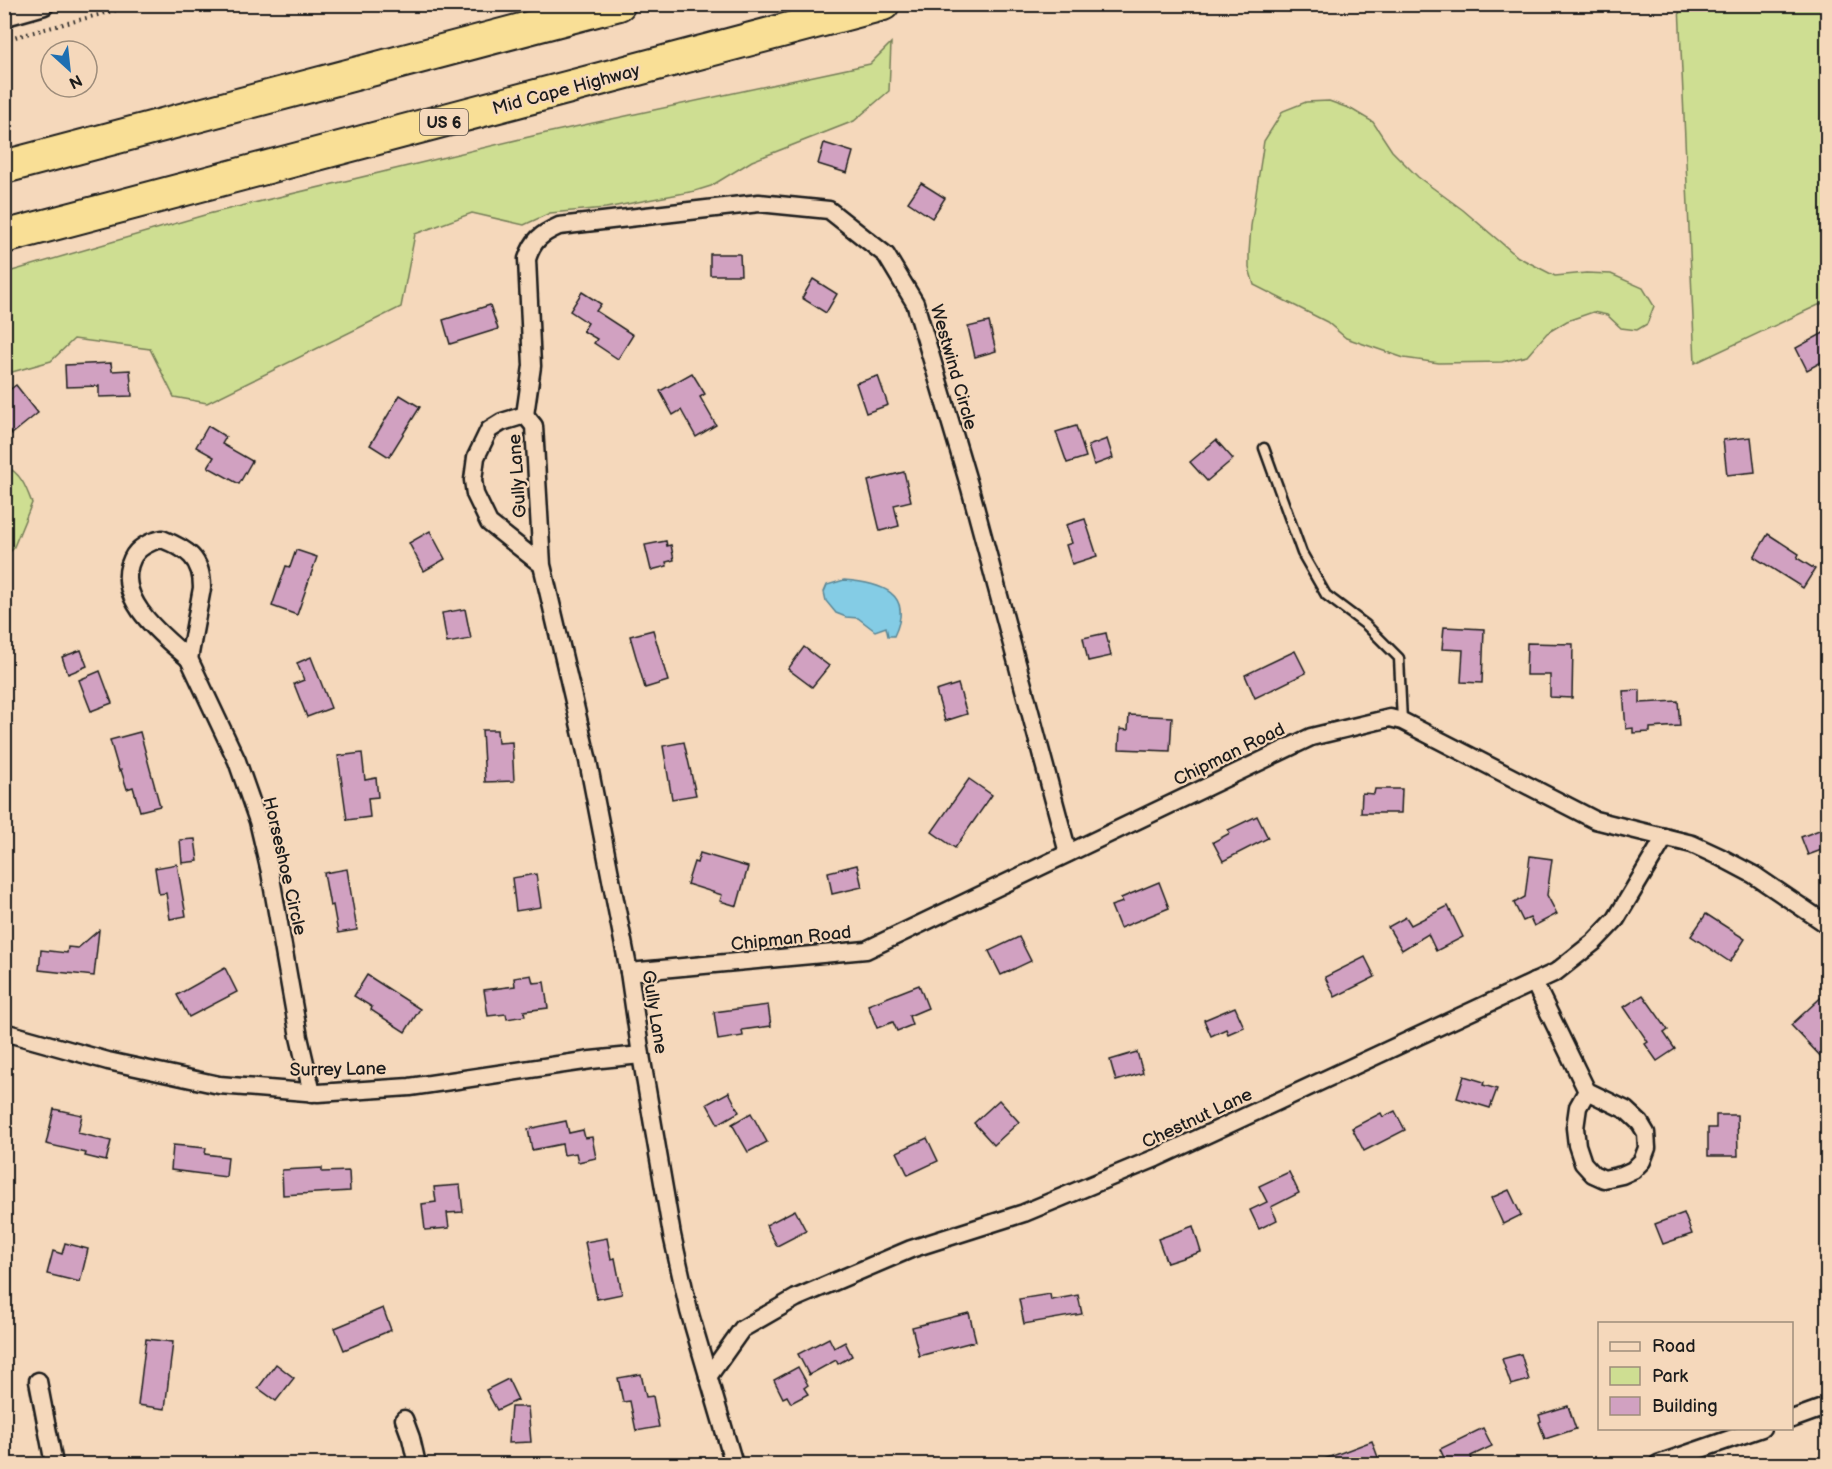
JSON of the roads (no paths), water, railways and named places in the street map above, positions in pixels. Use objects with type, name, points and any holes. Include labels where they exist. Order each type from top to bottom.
[{"type":"highway","points":[[4,167],[619,4]]},
{"type":"highway","name":"Mid Cape Highway","points":[[4,237],[883,4]]},
{"type":"street","points":[[4,15],[43,4]]},
{"type":"street","name":"Westwind Circle","points":[[525,415],[532,366],[527,259],[531,245],[542,233],[559,226],[759,203],[829,210],[886,255],[915,303],[970,488],[1068,854]]},
{"type":"street","name":"Gully Lane","points":[[542,565],[489,523],[475,494],[473,480],[476,457],[489,430],[502,422],[525,415],[534,426],[542,565],[588,761],[629,972],[672,1235],[708,1377],[734,1464]]},
{"type":"street","name":"Horseshoe Circle","points":[[189,659],[202,588],[202,576],[190,554],[180,546],[162,539],[151,541],[133,556],[128,578],[131,590],[140,610],[151,626],[189,659],[237,761],[258,820],[274,894],[299,1037],[312,1093]]},
{"type":"street","name":"Chipman Road","points":[[629,972],[866,950],[1311,737],[1390,718],[1402,721],[1595,820],[1692,844],[1728,861],[1754,875],[1827,925]]},
{"type":"street","name":"Chestnut Lane","points":[[708,1377],[742,1329],[796,1298],[911,1249],[1024,1213],[1156,1158],[1556,972],[1594,942],[1616,919],[1665,837]]},
{"type":"street","points":[[1534,982],[1587,1091],[1626,1110],[1640,1123],[1646,1133],[1647,1148],[1642,1161],[1633,1170],[1604,1179],[1593,1174],[1583,1163],[1577,1145],[1575,1128],[1578,1107],[1587,1091]]},
{"type":"street","name":"Surrey Lane","points":[[4,1032],[108,1061],[219,1085],[312,1093],[410,1086],[591,1060],[641,1056]]},
{"type":"street","points":[[38,1381],[54,1464]]},
{"type":"street","points":[[1793,1418],[1827,1406]]},
{"type":"street","points":[[404,1419],[417,1464]]},
{"type":"street","points":[[1658,1464],[1756,1430]]},
{"type":"lane","points":[[1264,448],[1302,553],[1326,595],[1366,625],[1399,658],[1402,721]]},
{"type":"water","points":[[844,580],[881,587],[897,600],[900,609],[899,621],[894,636],[888,636],[886,627],[875,631],[858,618],[836,613],[826,601],[824,592],[827,585]]}]
